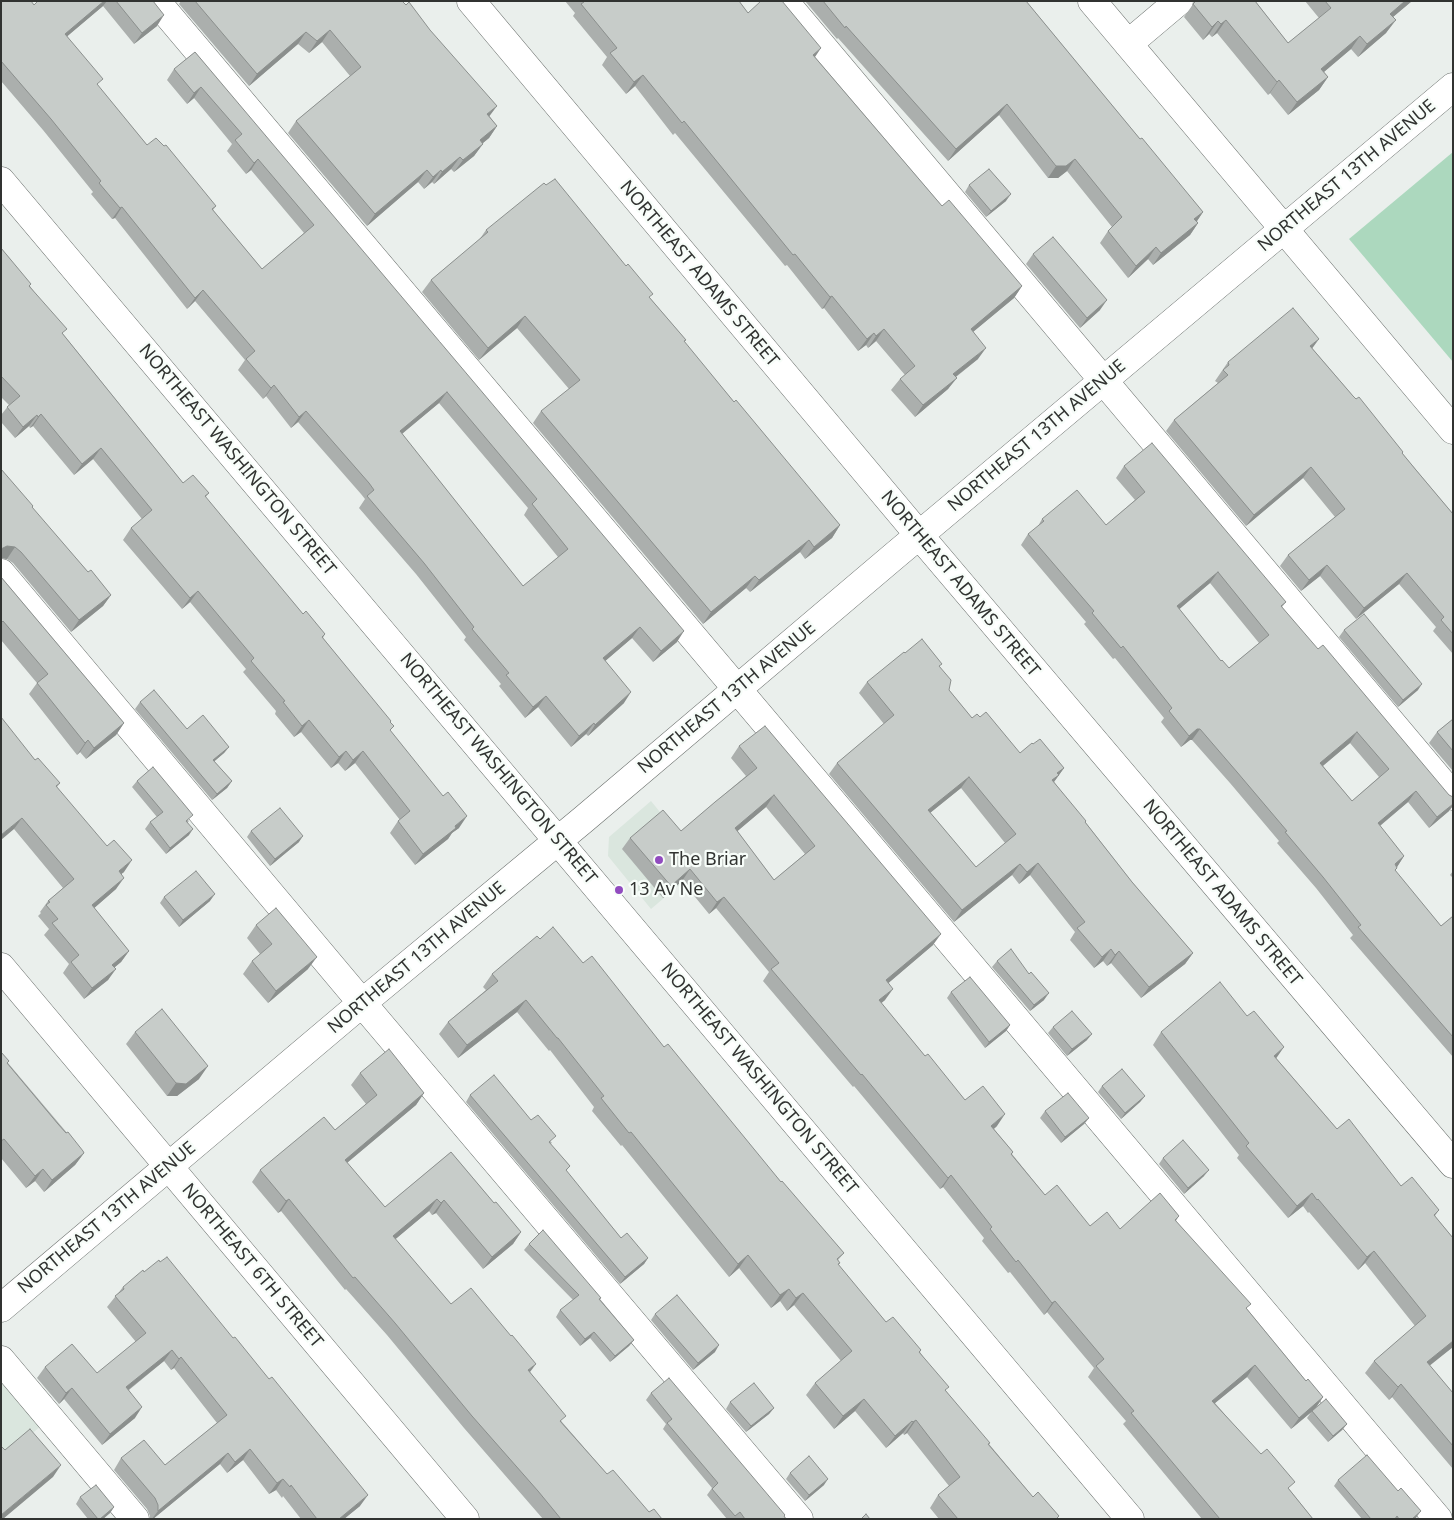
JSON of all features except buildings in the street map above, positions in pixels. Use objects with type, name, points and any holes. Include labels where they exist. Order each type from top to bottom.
[{"type":"street","points":[[156,1],[1438,1519]]},
{"type":"street","name":"NORTHEAST ADAMS STREET","points":[[471,1],[919,536],[1453,1164]]},
{"type":"street","points":[[784,1],[1453,796]]},
{"type":"street","points":[[1092,1],[1453,430]]},
{"type":"street","points":[[1128,44],[1179,1]]},
{"type":"street","name":"NORTHEAST 13TH AVENUE","points":[[1,1308],[1453,87]]},
{"type":"street","name":"NORTHEAST WASHINGTON STREET","points":[[1,181],[1130,1519]]},
{"type":"street","points":[[1,573],[798,1519]]},
{"type":"street","name":"NORTHEAST 6TH STREET","points":[[1,967],[465,1519]]},
{"type":"street","points":[[1,1360],[135,1519]]},
{"type":"shaded area","points":[[651,801],[703,865],[651,909],[608,856],[609,837]]},
{"type":"shaded area","points":[[1,1364],[48,1420],[1,1460]]},
{"type":"green space","points":[[1453,152],[1453,362],[1349,239]]},
{"type":"place","name":"The Briar","points":[[659,860]]},
{"type":"place","name":"13 Av Ne","points":[[619,890]]}]
